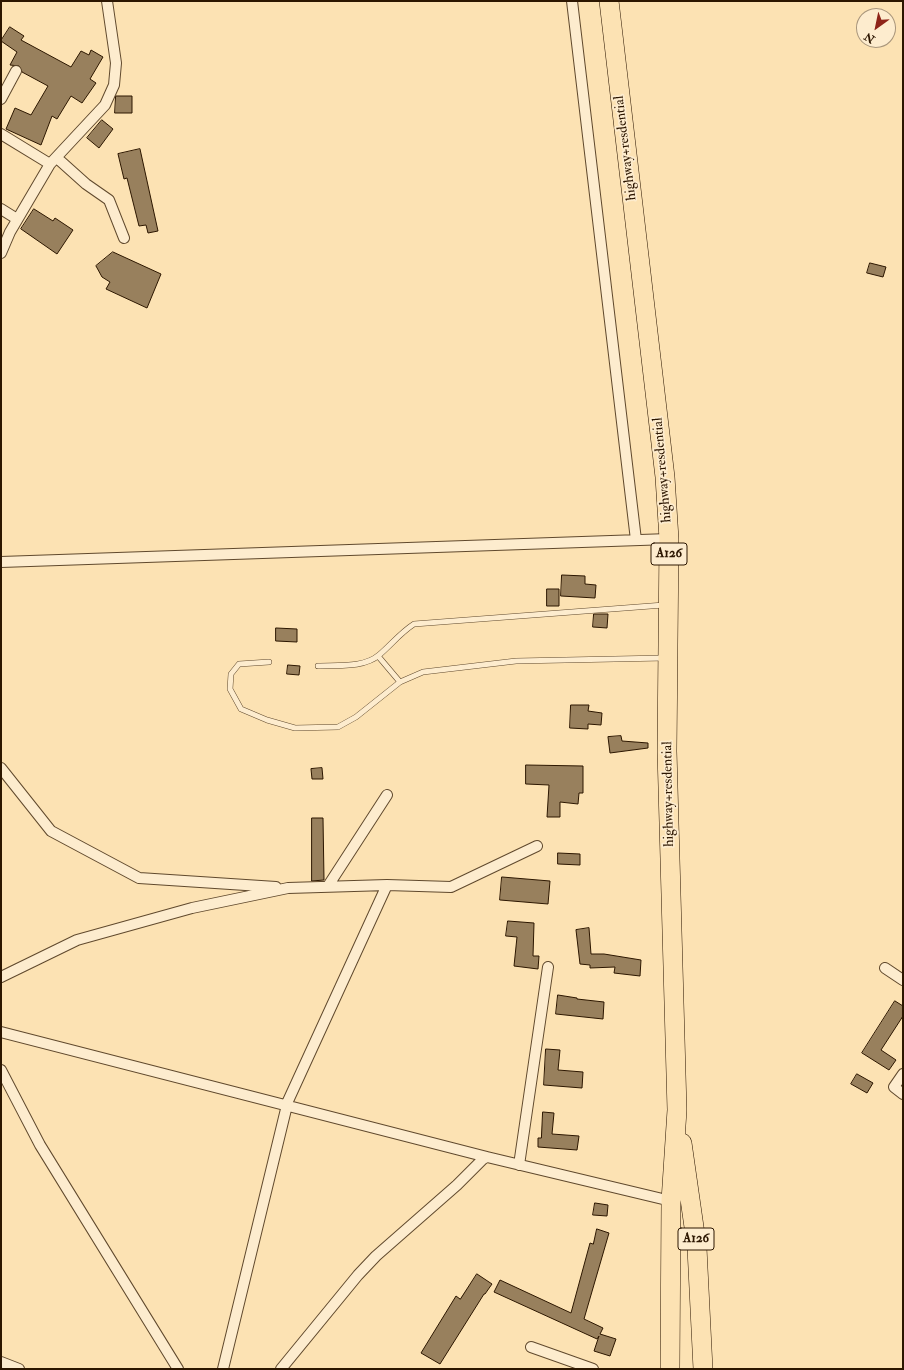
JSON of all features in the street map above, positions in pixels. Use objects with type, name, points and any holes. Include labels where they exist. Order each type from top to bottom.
[{"type":"highway","name":"highway+resdential","points":[[609,1],[665,477],[669,539],[667,750],[678,1110]]},
{"type":"highway","name":"A126","points":[[670,1369],[671,1202],[678,1110]]},
{"type":"highway","name":"A126","points":[[678,1110],[697,1248],[703,1369]]},
{"type":"street","points":[[1,254],[5,233],[17,219],[53,161],[105,105],[114,85],[116,63],[107,1]]},
{"type":"street","points":[[572,1],[636,540]]},
{"type":"street","points":[[1,99],[16,71]]},
{"type":"street","points":[[1,134],[53,161],[109,200],[124,238]]},
{"type":"street","points":[[1,209],[17,219]]},
{"type":"street","points":[[1,562],[669,539]]},
{"type":"street","points":[[1,768],[51,831],[139,878],[288,888],[387,885],[451,887],[537,846]]},
{"type":"street","points":[[328,886],[387,795]]},
{"type":"street","points":[[223,1369],[286,1106],[387,885]]},
{"type":"street","points":[[1,977],[77,940],[192,908],[288,888]]},
{"type":"street","points":[[519,1165],[548,967]]},
{"type":"street","points":[[885,968],[903,980]]},
{"type":"street","points":[[1,1032],[286,1106],[671,1202]]},
{"type":"street","points":[[1,1070],[40,1144],[178,1369]]},
{"type":"street","points":[[903,1074],[894,1087],[903,1094]]},
{"type":"street","points":[[281,1369],[358,1275],[376,1256],[487,1157]]},
{"type":"street","points":[[531,1347],[593,1369]]},
{"type":"street","points":[[1,1362],[19,1369]]},
{"type":"lane","points":[[318,666],[359,664],[378,656],[404,631],[414,624],[669,604]]},
{"type":"lane","points":[[378,656],[400,682]]},
{"type":"lane","points":[[269,662],[239,664],[231,674],[230,689],[241,709],[267,720],[295,728],[338,727],[356,717],[400,682],[423,672],[516,661],[667,658]]},
{"type":"building","points":[[10,27],[24,36],[21,40],[71,67],[81,51],[89,55],[91,50],[103,57],[90,79],[96,83],[82,103],[71,96],[57,119],[52,116],[41,145],[6,129],[15,108],[31,115],[48,86],[22,72],[19,66],[10,65],[17,52],[1,41]]},
{"type":"building","points":[[116,96],[132,96],[132,113],[115,113]]},
{"type":"building","points":[[102,120],[113,129],[99,148],[87,138]]},
{"type":"building","points":[[140,149],[158,231],[148,233],[146,225],[139,226],[127,178],[124,179],[118,154]]},
{"type":"building","points":[[34,209],[53,221],[55,218],[73,230],[57,254],[21,229]]},
{"type":"building","points":[[113,252],[161,274],[147,308],[106,289],[110,282],[102,277],[96,266]]},
{"type":"building","points":[[870,263],[886,267],[883,277],[867,273]]},
{"type":"building","points":[[562,575],[585,576],[585,584],[596,585],[595,598],[561,596]]},
{"type":"building","points":[[547,589],[559,589],[559,606],[547,606]]},
{"type":"building","points":[[594,614],[608,614],[607,628],[593,627]]},
{"type":"building","points":[[276,628],[297,629],[297,642],[276,641]]},
{"type":"building","points":[[288,665],[300,666],[299,675],[287,674]]},
{"type":"building","points":[[571,705],[589,705],[588,711],[602,713],[601,725],[588,724],[588,729],[570,728]]},
{"type":"building","points":[[621,736],[622,741],[648,743],[648,748],[610,753],[608,737]]},
{"type":"building","points":[[526,765],[583,766],[583,793],[579,793],[578,804],[560,802],[560,817],[547,817],[549,785],[526,784]]},
{"type":"building","points":[[322,768],[323,779],[312,779],[311,769]]},
{"type":"building","points":[[312,818],[323,818],[324,880],[312,881]]},
{"type":"building","points":[[558,853],[580,854],[580,865],[558,864]]},
{"type":"building","points":[[502,877],[550,881],[548,904],[500,900]]},
{"type":"building","points":[[508,921],[534,923],[533,956],[539,956],[538,969],[514,966],[517,937],[506,936]]},
{"type":"building","points":[[589,928],[591,954],[604,954],[641,960],[640,976],[614,973],[615,967],[590,968],[590,965],[580,964],[576,930]]},
{"type":"building","points":[[558,995],[604,1002],[603,1019],[556,1014]]},
{"type":"building","points":[[895,1001],[903,1006],[903,1016],[881,1050],[896,1060],[889,1070],[862,1053]]},
{"type":"building","points":[[546,1049],[560,1050],[558,1070],[583,1072],[582,1088],[544,1085]]},
{"type":"building","points":[[857,1074],[873,1083],[867,1093],[851,1084]]},
{"type":"building","points":[[543,1112],[554,1113],[552,1134],[579,1136],[577,1150],[538,1147],[538,1138],[541,1138]]},
{"type":"building","points":[[595,1203],[608,1205],[607,1216],[593,1215]]},
{"type":"building","points":[[597,1229],[609,1233],[584,1319],[603,1328],[600,1334],[616,1339],[610,1356],[594,1351],[599,1336],[597,1339],[494,1292],[500,1280],[571,1313],[590,1243],[593,1244]]},
{"type":"building","points":[[477,1274],[492,1284],[484,1294],[440,1364],[421,1353],[456,1296],[460,1299]]}]
